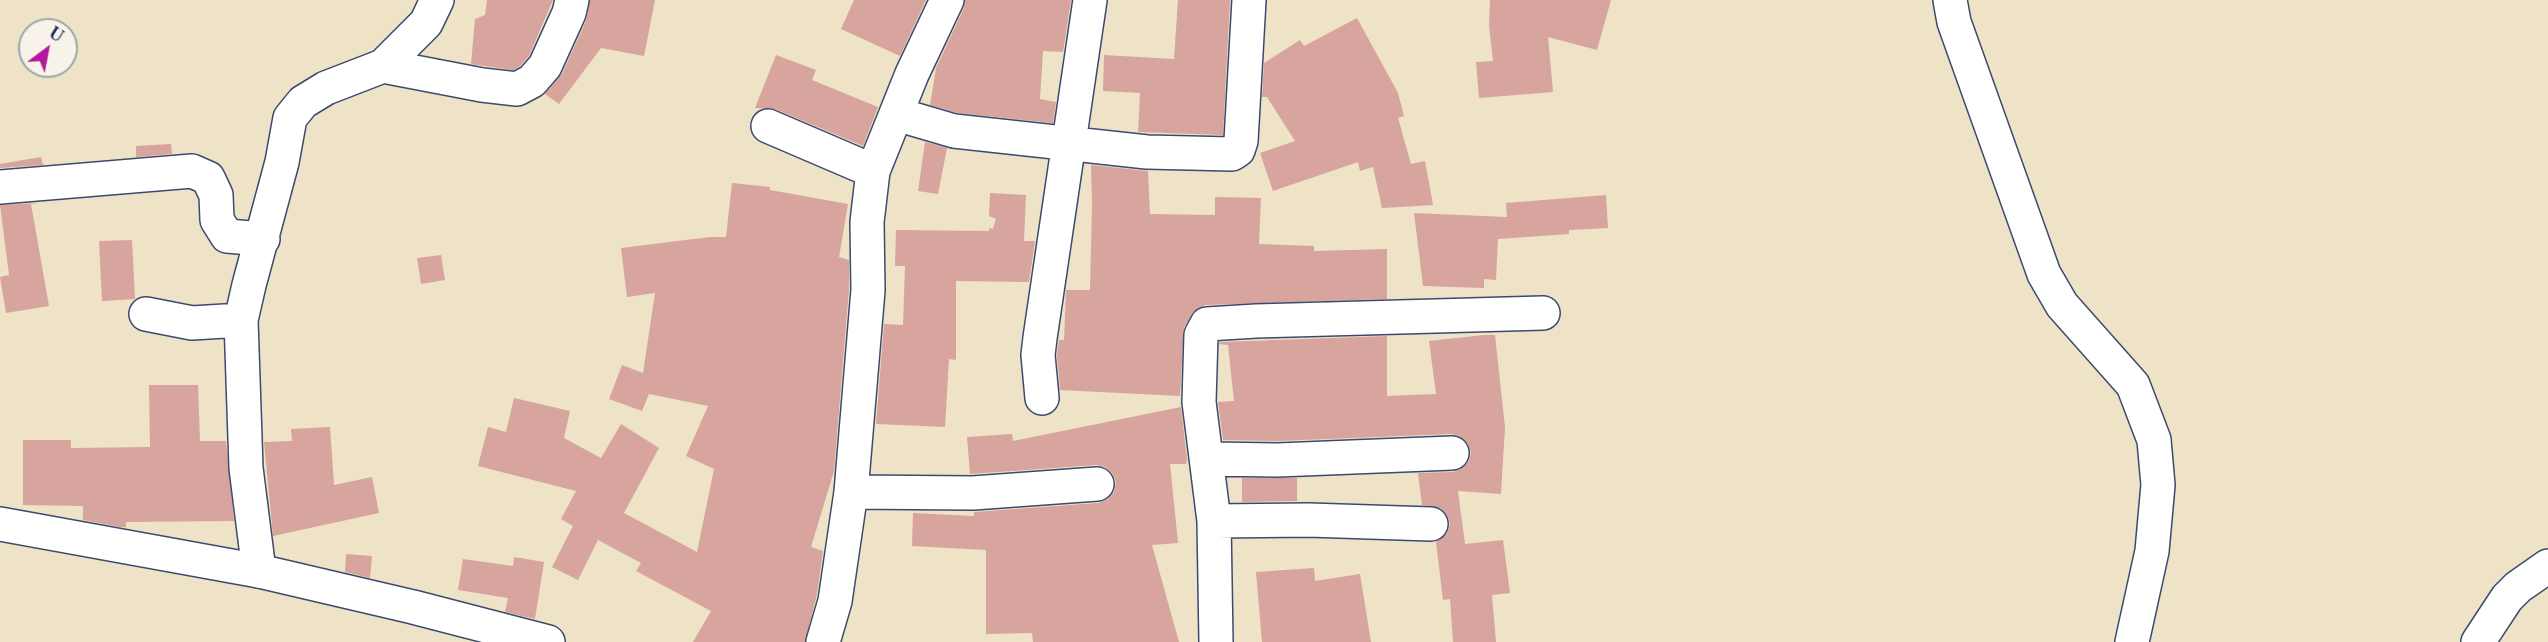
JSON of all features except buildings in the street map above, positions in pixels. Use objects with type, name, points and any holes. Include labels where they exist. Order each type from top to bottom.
[{"type":"street","points":[[259,570],[246,468],[241,320],[282,162],[290,118],[315,95],[382,66],[426,23],[437,0]]},
{"type":"street","points":[[382,66],[482,85],[518,89],[532,81],[545,66],[569,13],[572,0]]},
{"type":"street","points":[[823,642],[835,601],[851,492],[868,290],[867,222],[873,171],[947,0]]},
{"type":"street","points":[[1042,398],[1038,355],[1040,338],[1090,0]]},
{"type":"street","points":[[896,114],[954,131],[1070,145],[1147,152],[1232,154],[1238,150],[1242,133],[1249,0]]},
{"type":"street","points":[[1950,0],[1954,22],[2044,274],[2062,305],[2133,385],[2154,440],[2158,485],[2152,551],[2132,642]]},
{"type":"street","points":[[768,126],[873,171]]},
{"type":"street","points":[[0,186],[192,171],[207,178],[216,195],[217,220],[226,236],[263,239]]},
{"type":"street","points":[[1216,642],[1214,521],[1199,402],[1200,342],[1207,324],[1543,313]]},
{"type":"street","points":[[146,314],[192,323],[241,320]]},
{"type":"street","points":[[1207,459],[1278,460],[1452,453]]},
{"type":"street","points":[[851,492],[972,493],[1097,484]]},
{"type":"street","points":[[1214,521],[1309,520],[1431,524]]},
{"type":"street","points":[[0,524],[259,570],[413,606],[548,642]]},
{"type":"street","points":[[2478,642],[2507,598],[2518,587],[2548,566]]}]
